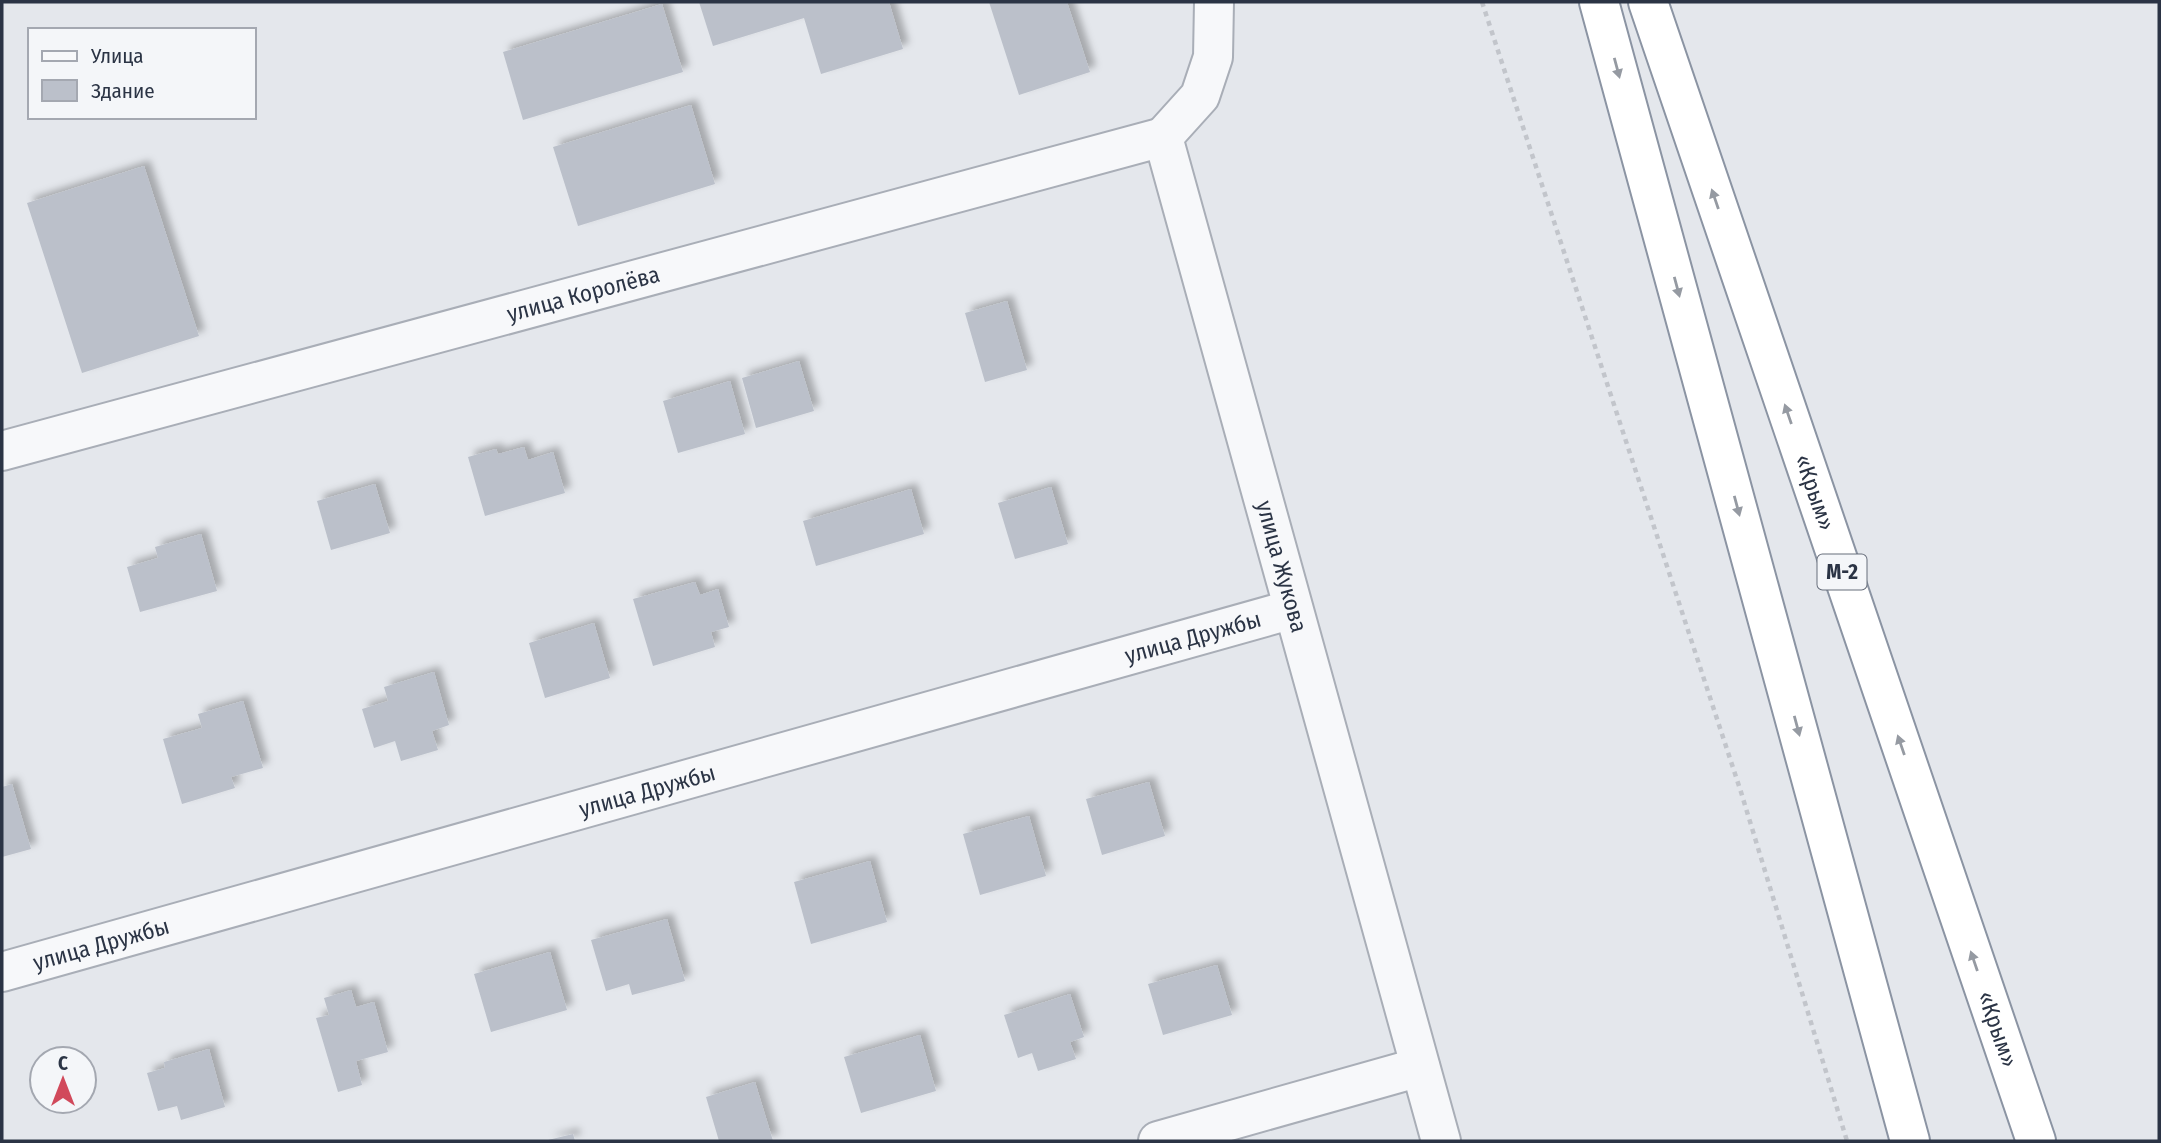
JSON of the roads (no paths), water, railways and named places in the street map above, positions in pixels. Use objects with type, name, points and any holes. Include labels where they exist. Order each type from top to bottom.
[{"type":"highway","points":[[1599,2],[1910,1141]]},
{"type":"highway","name":"«Крым»","points":[[1648,2],[2036,1141]]},
{"type":"street","points":[[1163,137],[1200,96],[1213,57],[1213,2]]},
{"type":"street","name":"улица Королёва","points":[[2,450],[1163,137]]},
{"type":"street","name":"улица Жукова","points":[[1163,137],[1441,1141]]},
{"type":"street","name":"улица Дружбы","points":[[2,972],[1293,609]]},
{"type":"street","points":[[1158,1141],[1420,1067]]}]
